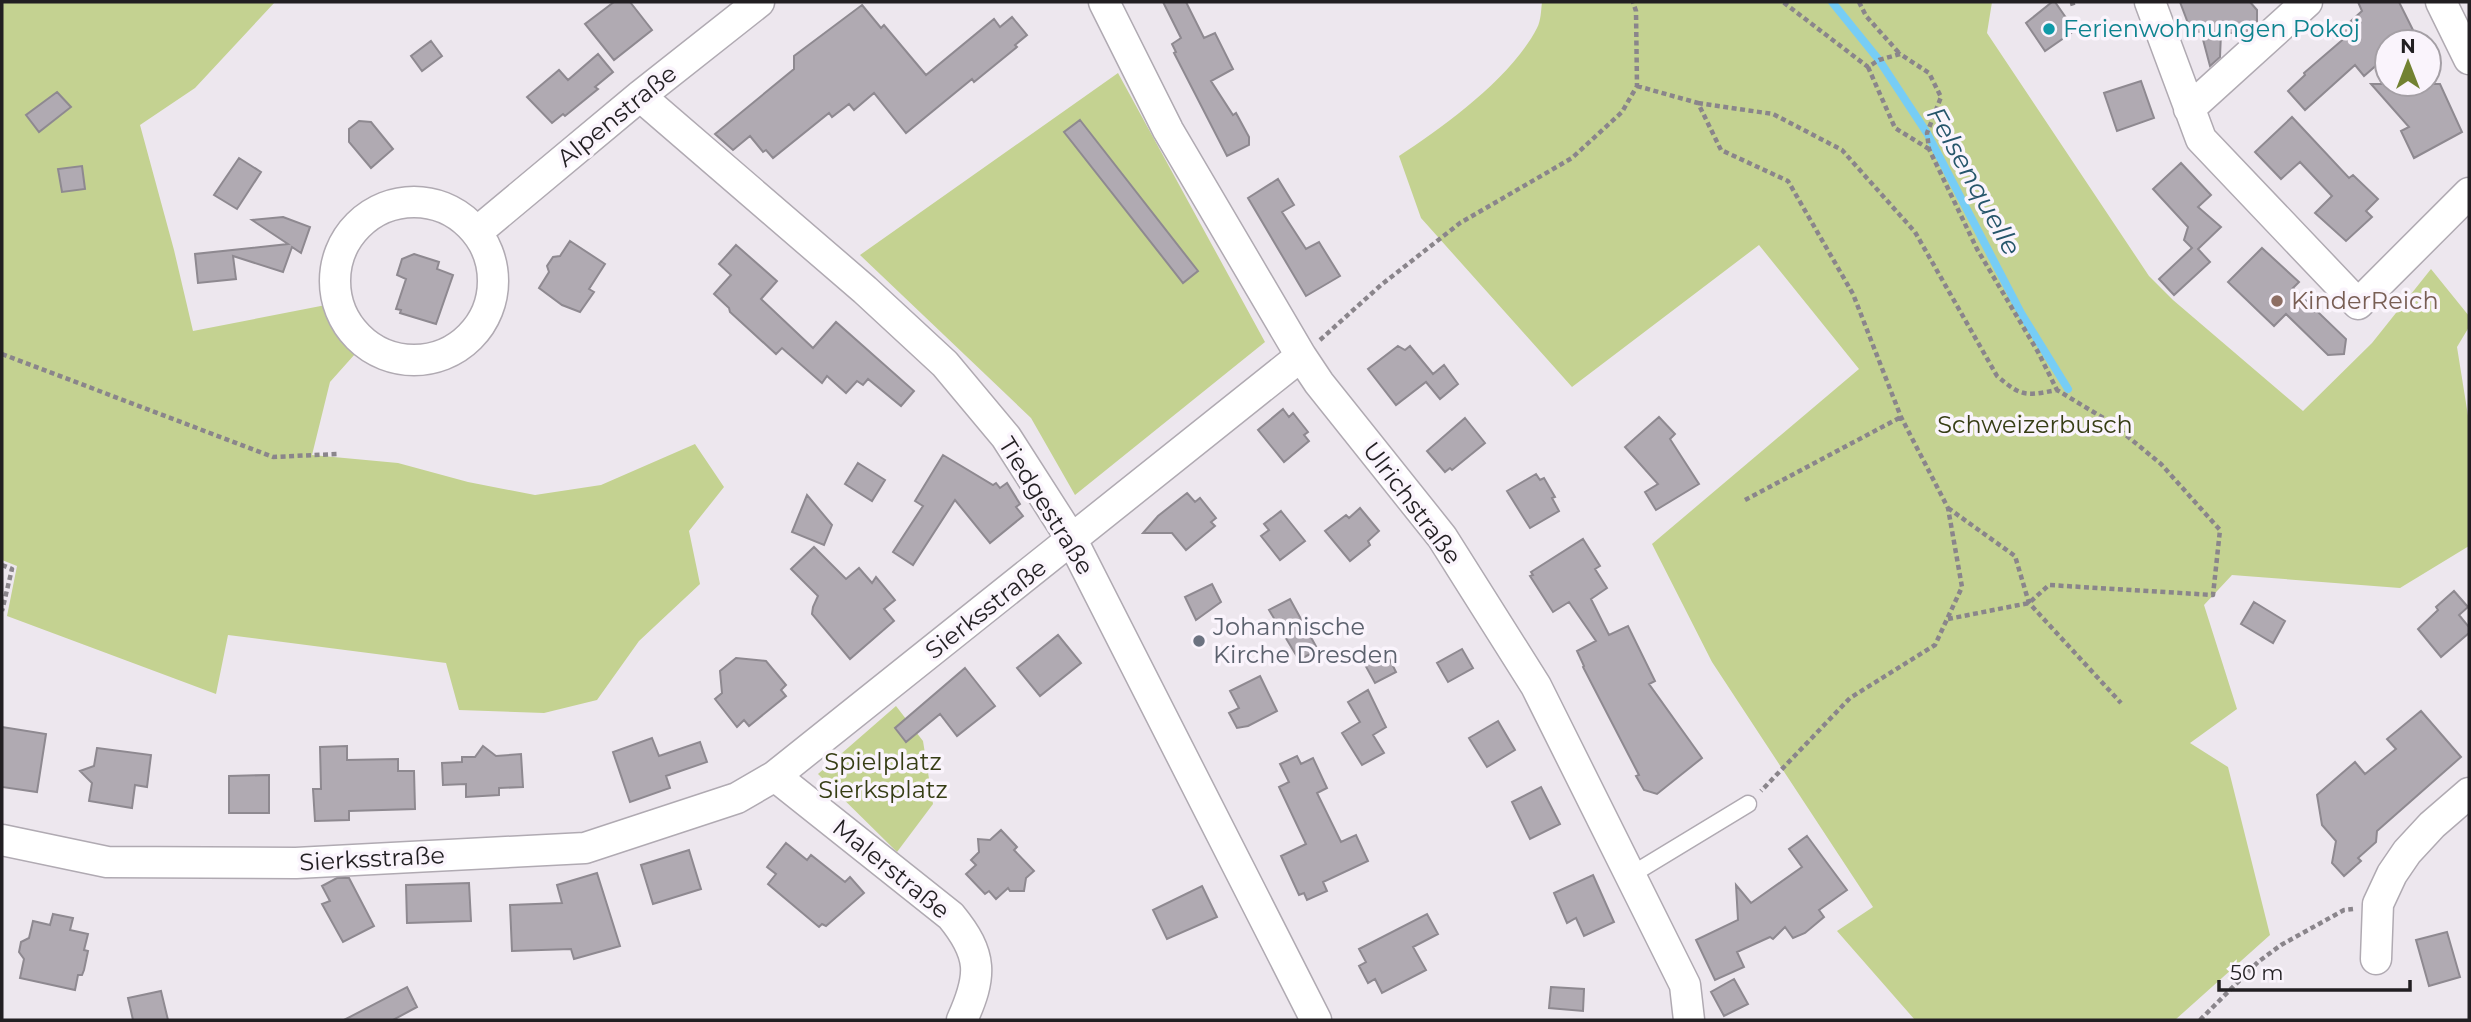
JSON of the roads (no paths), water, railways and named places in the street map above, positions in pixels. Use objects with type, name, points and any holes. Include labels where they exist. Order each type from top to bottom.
[{"type":"street","name":"Alpenstraße","points":[[477,232],[640,96],[759,2]]},
{"type":"street","name":"Ulrichstraße","points":[[1104,2],[1168,130],[1301,356],[1319,383],[1442,537],[1536,687],[1685,985],[1689,1020]]},
{"type":"street","points":[[2150,2],[2201,139],[2358,304],[2469,193]]},
{"type":"street","points":[[2189,109],[2307,2]]},
{"type":"street","points":[[2441,2],[2469,59]]},
{"type":"street","name":"Tiedgestraße","points":[[640,96],[865,290],[945,364],[1006,437],[1072,540],[1316,1020]]},
{"type":"street","points":[[404,202],[431,203],[456,214],[477,232],[489,255],[492,294],[484,319],[468,340],[446,354],[407,360],[381,353],[359,338],[350,328],[338,303],[335,276],[347,237],[366,218],[390,205],[404,202]]},
{"type":"street","name":"Sierksstraße","points":[[2,840],[107,862],[296,863],[584,848],[737,798],[775,776],[802,755],[1301,356]]},
{"type":"street","name":"Malerstraße","points":[[775,776],[951,916],[966,934],[975,956],[976,971],[975,992],[962,1020]]},
{"type":"street","points":[[2376,958],[2378,904],[2392,874],[2407,852],[2432,825],[2469,793]]},
{"type":"lane","points":[[1631,875],[1748,804]]},
{"type":"waterway","name":"Felsenquelle","points":[[1832,2],[1879,60],[1927,133],[2021,313],[2068,389]]},
{"type":"place","name":"Ferienwohnungen Pokoj","points":[[2049,29]]},
{"type":"place","name":"KinderReich","points":[[2277,301]]},
{"type":"place","name":"Johannische Kirche Dresden","points":[[1199,641]]},
{"type":"park label","name":"Schweizerbusch","points":[[2035,425]]},
{"type":"park label","name":"Spielplatz Sierksplatz","points":[[883,776]]}]
